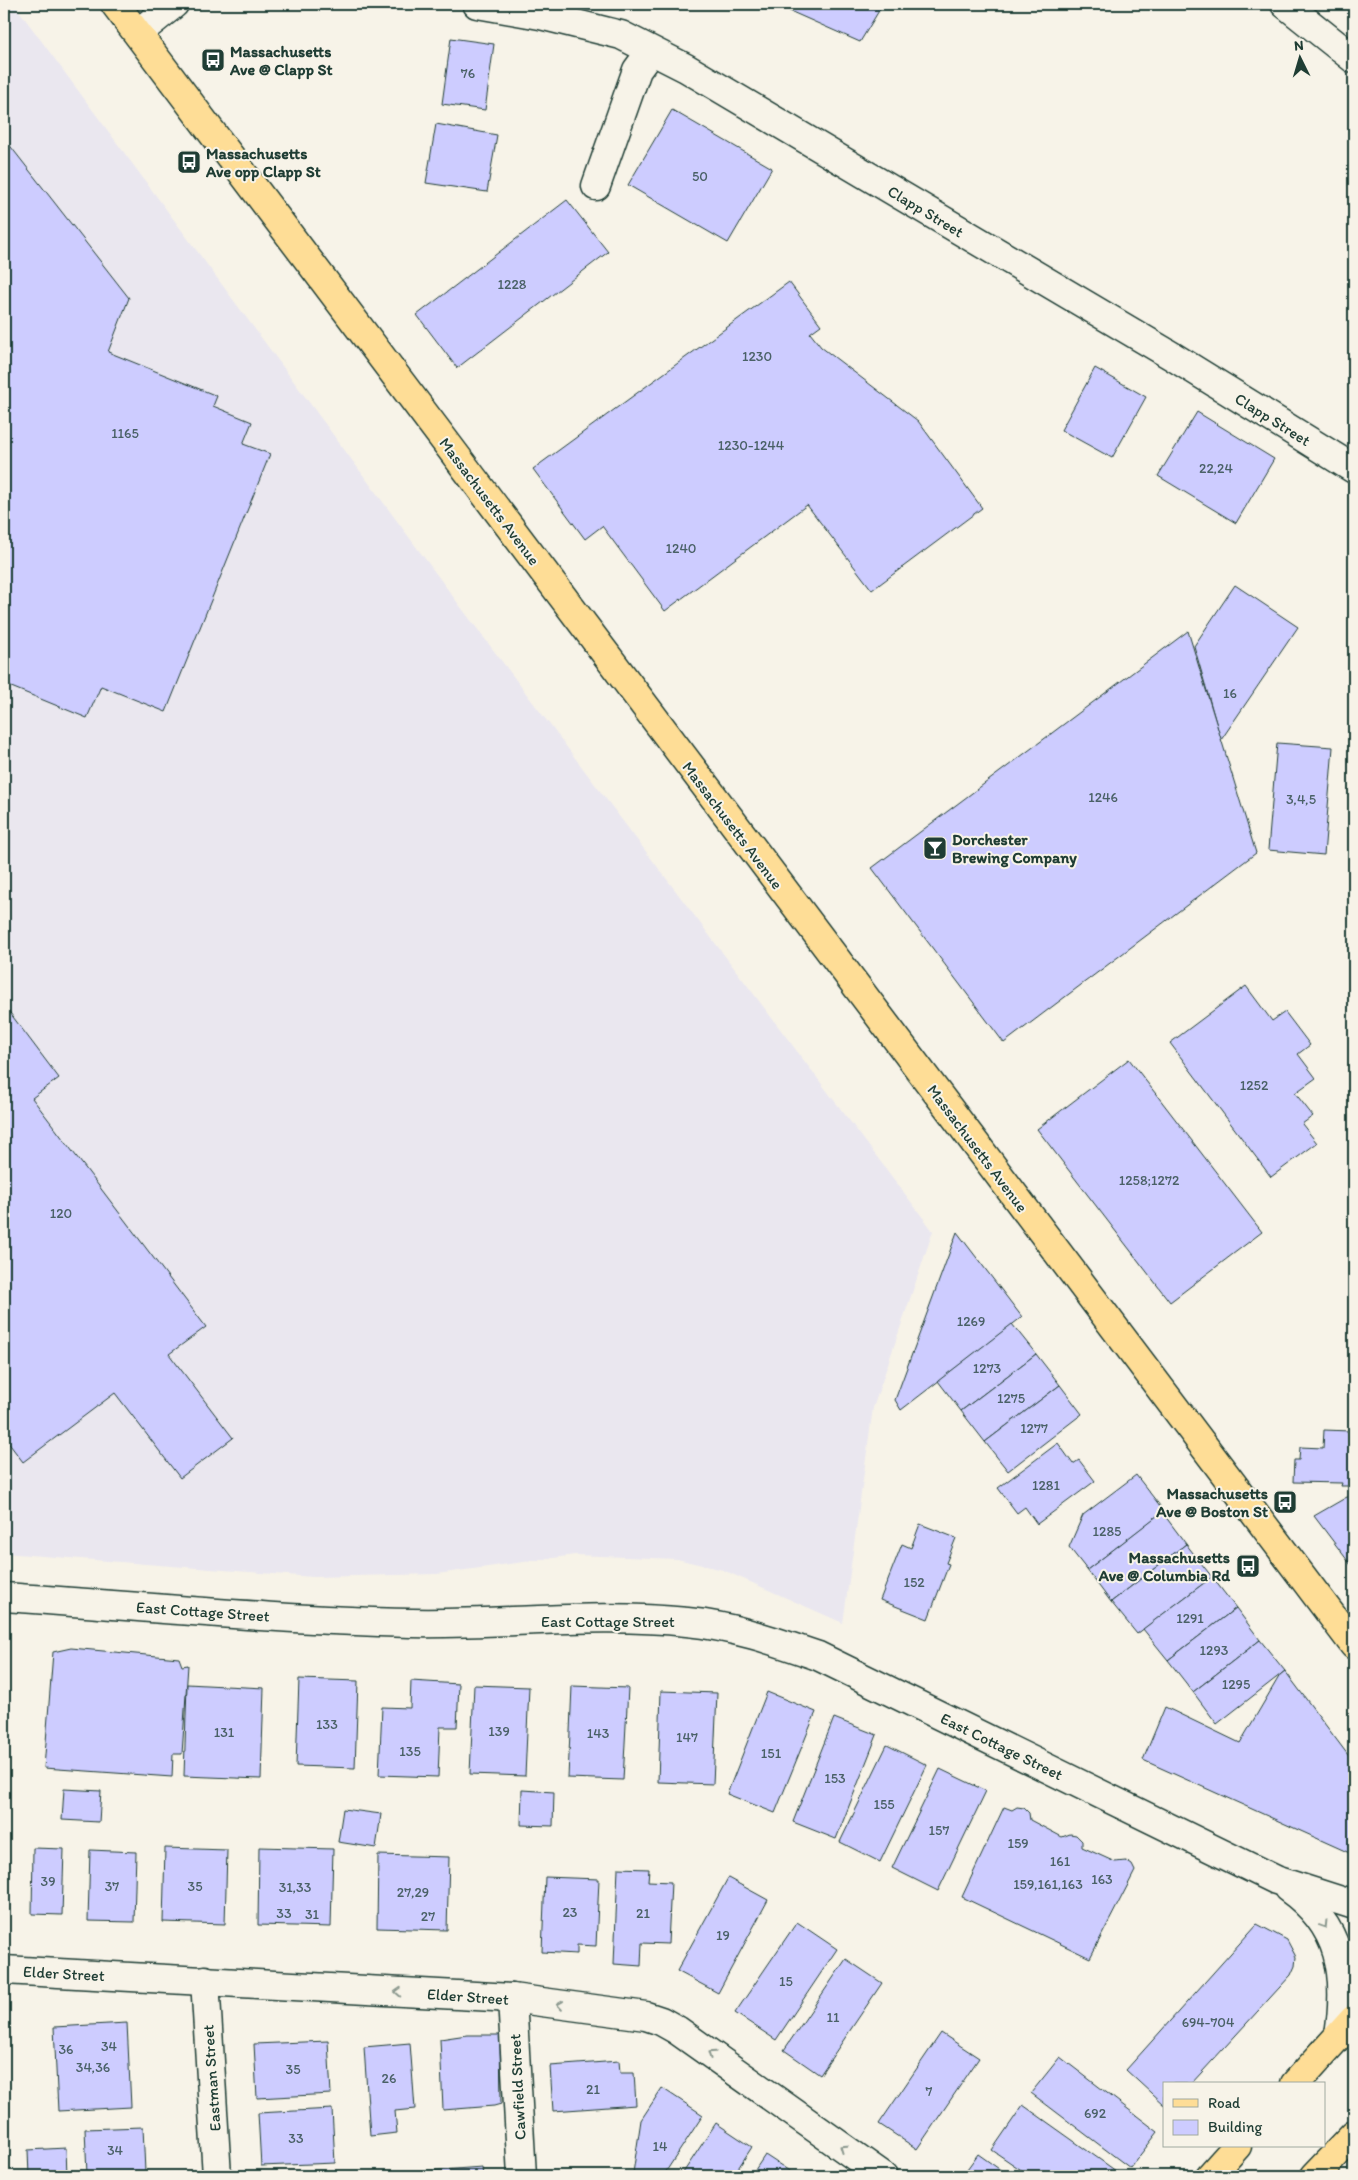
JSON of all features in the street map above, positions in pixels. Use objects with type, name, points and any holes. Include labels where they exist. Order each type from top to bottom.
[{"type":"main road","name":"Massachusetts Avenue","points":[[115,4],[790,901],[1354,1645]]},
{"type":"main road","points":[[1297,2082],[1347,2028]]},
{"type":"main road","points":[[1315,2176],[1354,2136]]},
{"type":"main road","points":[[1210,2176],[1235,2148]]},
{"type":"street","points":[[138,34],[174,4]]},
{"type":"street","name":"Clapp Street","points":[[477,4],[540,15],[620,35],[686,68],[1172,356],[1354,469]]},
{"type":"street","points":[[1285,4],[1354,59]]},
{"type":"street","points":[[596,186],[637,70],[651,51]]},
{"type":"street","name":"East Cottage Street","points":[[4,1597],[358,1621],[454,1624],[627,1618],[688,1622],[720,1627],[786,1644],[844,1668],[1276,1880],[1354,1905]]},
{"type":"street","name":"East Cottage Street","points":[[1276,1880],[1300,1897],[1314,1910],[1336,1945],[1344,1986],[1347,2028]]},
{"type":"street","name":"Elder Street","points":[[4,1970],[512,1998],[646,2016],[661,2021],[677,2030],[883,2176]]},
{"type":"street","name":"Eastman Street","points":[[205,1980],[217,2176]]},
{"type":"street","name":"Cawfield Street","points":[[512,1998],[522,2176]]},
{"type":"shaded area","points":[[4,4],[14,4],[460,606],[933,1231],[873,1408],[843,1623],[723,1570],[677,1559],[575,1555],[437,1574],[313,1577],[4,1553]]},
{"type":"building","points":[[774,4],[883,4],[860,42]]},
{"type":"building","points":[[451,38],[494,44],[485,110],[442,104]]},
{"type":"building","points":[[672,110],[772,168],[728,243],[628,185]]},
{"type":"building","points":[[436,124],[497,135],[487,192],[426,183]]},
{"type":"building","points":[[4,138],[129,298],[108,352],[217,396],[213,406],[252,422],[243,444],[270,454],[166,712],[101,686],[87,718],[4,684]]},
{"type":"building","points":[[567,200],[608,252],[457,368],[417,315]]},
{"type":"building","points":[[789,282],[821,325],[810,333],[821,347],[918,421],[982,508],[872,590],[807,505],[665,611],[602,526],[585,539],[533,469]]},
{"type":"building","points":[[1095,368],[1146,397],[1112,458],[1061,430]]},
{"type":"building","points":[[1197,412],[1274,459],[1236,523],[1158,476]]},
{"type":"building","points":[[1235,585],[1298,627],[1221,740],[1194,646]]},
{"type":"building","points":[[1188,631],[1256,853],[1004,1043],[872,868]]},
{"type":"building","points":[[1277,743],[1333,747],[1324,855],[1268,850]]},
{"type":"building","points":[[1246,986],[1272,1021],[1285,1012],[1310,1045],[1298,1054],[1316,1078],[1295,1093],[1313,1116],[1302,1124],[1317,1143],[1271,1177],[1170,1043]]},
{"type":"building","points":[[4,1005],[59,1078],[32,1098],[206,1327],[169,1354],[233,1438],[180,1478],[115,1393],[23,1462],[4,1437]]},
{"type":"building","points":[[1129,1059],[1262,1232],[1170,1302],[1037,1129]]},
{"type":"building","points":[[957,1232],[1022,1317],[901,1410],[895,1400]]},
{"type":"building","points":[[1012,1324],[1036,1354],[961,1411],[938,1381]]},
{"type":"building","points":[[1036,1354],[1060,1385],[985,1442],[961,1411]]},
{"type":"building","points":[[1060,1385],[1082,1414],[1008,1471],[985,1442]]},
{"type":"building","points":[[1324,1430],[1350,1431],[1350,1436],[1354,1436],[1354,1486],[1341,1486],[1342,1483],[1293,1482],[1294,1460],[1299,1460],[1300,1447],[1323,1448]]},
{"type":"building","points":[[1058,1443],[1073,1464],[1079,1460],[1095,1481],[1037,1524],[1025,1507],[1017,1513],[998,1488]]},
{"type":"building","points":[[1136,1475],[1164,1511],[1087,1570],[1069,1547],[1083,1515]]},
{"type":"building","points":[[1347,1497],[1354,1497],[1354,1569],[1314,1516]]},
{"type":"building","points":[[1162,1512],[1186,1544],[1111,1602],[1087,1570]]},
{"type":"building","points":[[920,1524],[956,1538],[946,1563],[949,1564],[928,1619],[880,1600],[902,1544],[911,1548]]},
{"type":"building","points":[[1186,1544],[1212,1577],[1137,1634],[1111,1602]]},
{"type":"building","points":[[1212,1577],[1236,1608],[1168,1660],[1143,1629]]},
{"type":"building","points":[[1236,1608],[1260,1640],[1193,1692],[1168,1660]]},
{"type":"building","points":[[1260,1640],[1285,1671],[1217,1724],[1193,1692]]},
{"type":"building","points":[[71,1648],[179,1658],[182,1666],[188,1665],[182,1754],[173,1754],[172,1777],[44,1768],[53,1652]]},
{"type":"building","points":[[1285,1671],[1354,1763],[1354,1855],[1143,1760],[1165,1707],[1240,1743],[1280,1675]]},
{"type":"building","points":[[299,1679],[358,1681],[355,1768],[296,1766]]},
{"type":"building","points":[[411,1681],[459,1684],[457,1727],[440,1727],[438,1777],[379,1775],[382,1707],[410,1708]]},
{"type":"building","points":[[187,1684],[264,1688],[261,1779],[184,1776]]},
{"type":"building","points":[[474,1685],[529,1687],[525,1776],[470,1774]]},
{"type":"building","points":[[572,1686],[628,1688],[623,1780],[568,1778]]},
{"type":"building","points":[[661,1691],[717,1693],[713,1784],[658,1782]]},
{"type":"building","points":[[767,1692],[816,1712],[775,1813],[727,1794]]},
{"type":"building","points":[[834,1718],[877,1735],[836,1839],[793,1822]]},
{"type":"building","points":[[887,1745],[927,1765],[880,1862],[840,1842]]},
{"type":"building","points":[[940,1769],[986,1791],[938,1891],[892,1868]]},
{"type":"building","points":[[64,1789],[101,1791],[99,1822],[62,1820]]},
{"type":"building","points":[[522,1790],[554,1792],[553,1826],[521,1825]]},
{"type":"building","points":[[1004,1807],[1012,1810],[1017,1807],[1024,1808],[1029,1813],[1030,1820],[1062,1837],[1070,1834],[1076,1835],[1082,1841],[1082,1847],[1115,1862],[1126,1861],[1132,1865],[1135,1871],[1090,1958],[962,1897]]},
{"type":"building","points":[[343,1809],[381,1814],[376,1848],[338,1842]]},
{"type":"building","points":[[259,1847],[333,1849],[331,1927],[258,1925]]},
{"type":"building","points":[[33,1848],[64,1849],[62,1915],[32,1914]]},
{"type":"building","points":[[165,1848],[227,1850],[225,1924],[163,1922]]},
{"type":"building","points":[[90,1850],[136,1852],[134,1922],[88,1921]]},
{"type":"building","points":[[378,1855],[449,1857],[447,1930],[377,1928]]},
{"type":"building","points":[[618,1868],[649,1869],[648,1881],[671,1882],[668,1944],[642,1943],[641,1966],[614,1964]]},
{"type":"building","points":[[545,1877],[599,1879],[596,1946],[577,1945],[577,1954],[542,1952]]},
{"type":"building","points":[[728,1878],[768,1900],[718,1993],[677,1971]]},
{"type":"building","points":[[797,1922],[837,1949],[776,2040],[735,2013]]},
{"type":"building","points":[[1257,1924],[1287,1940],[1296,1957],[1291,1975],[1193,2082],[1163,2082],[1163,2104],[1126,2070]]},
{"type":"building","points":[[846,1959],[882,1983],[820,2075],[784,2050]]},
{"type":"building","points":[[127,2023],[131,2107],[58,2111],[54,2027]]},
{"type":"building","points":[[941,2033],[979,2058],[917,2149],[879,2124]]},
{"type":"building","points":[[467,2035],[500,2035],[501,2104],[443,2110],[440,2039]]},
{"type":"building","points":[[328,2041],[331,2094],[257,2098],[254,2044]]},
{"type":"building","points":[[410,2043],[415,2109],[395,2111],[397,2133],[370,2136],[364,2047]]},
{"type":"building","points":[[1060,2057],[1158,2132],[1130,2168],[1031,2093]]},
{"type":"building","points":[[619,2061],[620,2073],[634,2073],[636,2105],[553,2111],[550,2066]]},
{"type":"building","points":[[662,2088],[703,2115],[663,2176],[638,2176],[633,2173],[641,2120]]},
{"type":"building","points":[[1023,2105],[1123,2176],[1030,2176],[992,2150]]},
{"type":"building","points":[[332,2109],[335,2163],[261,2166],[258,2113]]},
{"type":"building","points":[[716,2123],[752,2147],[733,2176],[681,2176]]},
{"type":"building","points":[[143,2127],[145,2172],[87,2174],[85,2129]]},
{"type":"building","points":[[66,2148],[67,2176],[29,2176],[28,2150]]},
{"type":"building","points":[[978,2154],[1009,2176],[962,2176]]},
{"type":"building","points":[[765,2155],[797,2176],[751,2176]]},
{"type":"building","points":[[482,2167],[483,2176],[389,2176],[388,2174]]},
{"type":"building","points":[[335,2173],[335,2176],[277,2176]]},
{"type":"place","name":"Massachusetts Ave @ Clapp St","points":[[213,60]]},
{"type":"place","name":"Massachusetts Ave opp Clapp St","points":[[189,162]]},
{"type":"place","name":"Dorchester Brewing Company","points":[[935,848]]},
{"type":"place","name":"Massachusetts Ave @ Boston St","points":[[1285,1502]]},
{"type":"place","name":"Massachusetts Ave @ Columbia Rd","points":[[1248,1566]]}]
